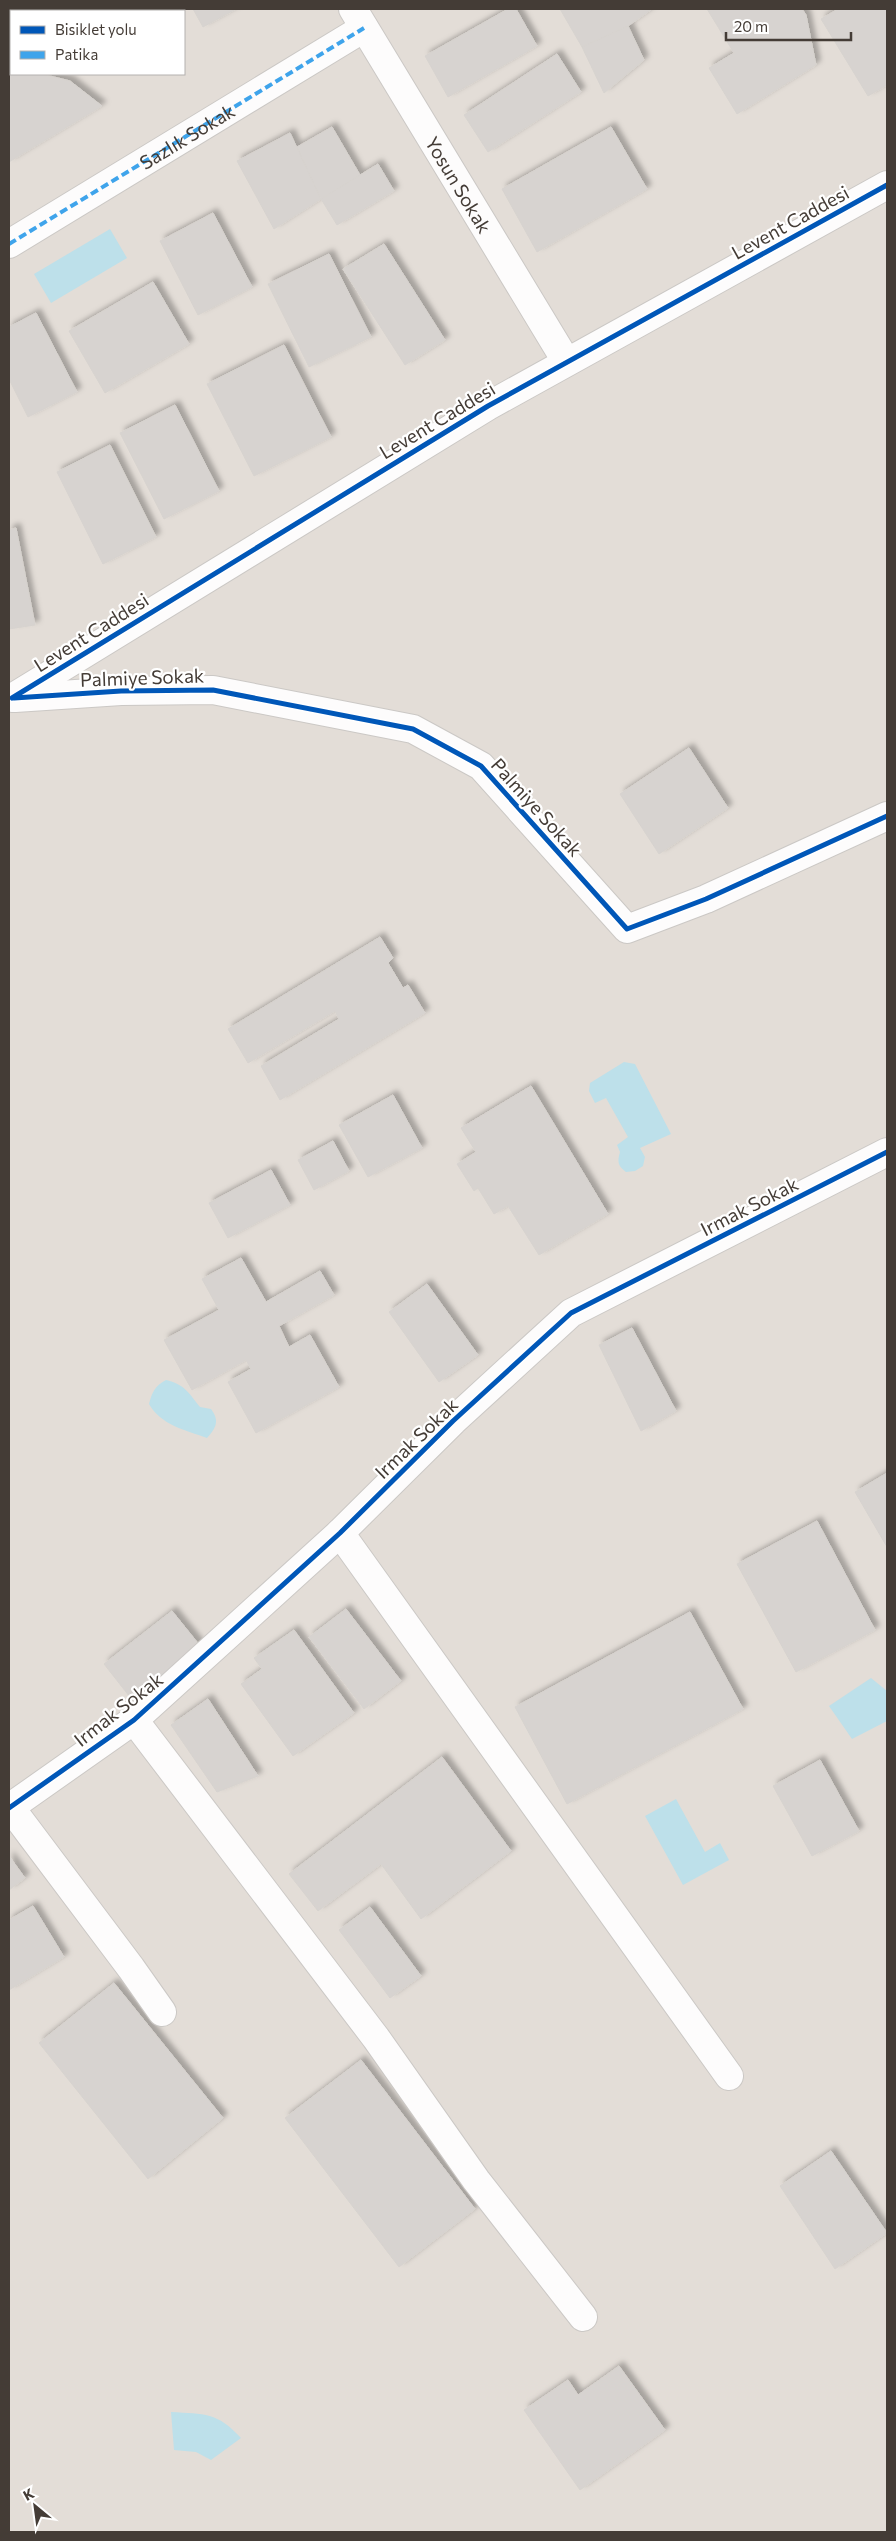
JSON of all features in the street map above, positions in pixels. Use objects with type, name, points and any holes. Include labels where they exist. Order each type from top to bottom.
[{"type":"street","name":"Sazlık Sokak","points":[[9,244],[358,18]]},
{"type":"street","name":"Yosun Sokak","points":[[358,18],[566,361]]},
{"type":"street","name":"Levent Caddesi","points":[[10,698],[488,406],[566,361],[887,185]]},
{"type":"street","name":"Palmiye Sokak","points":[[10,698],[121,691],[212,690],[413,729],[481,766],[628,929],[706,899],[887,816]]},
{"type":"street","name":"Irmak Sokak","points":[[10,1808],[134,1720],[340,1533],[453,1421],[571,1313],[887,1152]]},
{"type":"street","points":[[340,1533],[729,2076]]},
{"type":"street","points":[[134,1720],[376,2038],[476,2180],[583,2316]]},
{"type":"street","points":[[10,1808],[162,2012]]},
{"type":"shaded area","points":[[9,9],[887,9],[887,2532],[9,2532]]},
{"type":"water","points":[[110,229],[127,258],[51,303],[34,274]]},
{"type":"water","points":[[624,1062],[635,1064],[671,1134],[640,1148],[645,1157],[643,1166],[635,1171],[626,1172],[619,1164],[620,1152],[617,1145],[628,1137],[606,1098],[595,1103],[589,1091],[590,1083]]},
{"type":"water","points":[[166,1380],[182,1387],[200,1407],[211,1409],[214,1413],[216,1424],[207,1438],[167,1422],[149,1404],[154,1390]]},
{"type":"water","points":[[871,1678],[887,1691],[887,1721],[852,1739],[829,1706]]},
{"type":"water","points":[[676,1799],[705,1852],[720,1843],[729,1860],[683,1885],[645,1816]]},
{"type":"water","points":[[171,2412],[210,2416],[225,2423],[241,2438],[211,2460],[196,2452],[174,2450]]},
{"type":"building","points":[[33,9],[153,10],[34,10]]},
{"type":"building","points":[[193,9],[236,9],[203,27]]},
{"type":"building","points":[[508,9],[516,9],[537,46],[448,97],[425,56]]},
{"type":"building","points":[[560,9],[652,9],[628,26],[582,47]]},
{"type":"building","points":[[707,9],[802,9],[806,15],[816,65],[737,114],[709,68],[734,53]]},
{"type":"building","points":[[838,9],[885,9],[887,12],[887,85],[868,96],[821,19]]},
{"type":"building","points":[[628,26],[644,60],[604,93],[582,47]]},
{"type":"building","points":[[557,54],[581,92],[488,152],[464,115]]},
{"type":"building","points":[[9,68],[10,75],[46,75],[70,81],[102,106],[9,162]]},
{"type":"building","points":[[332,127],[360,175],[321,199],[297,147]]},
{"type":"building","points":[[611,127],[647,189],[537,252],[502,189]]},
{"type":"building","points":[[290,133],[321,199],[274,229],[237,161]]},
{"type":"building","points":[[378,164],[394,191],[337,225],[321,199]]},
{"type":"building","points":[[213,213],[252,287],[198,315],[160,241]]},
{"type":"building","points":[[384,244],[445,340],[405,365],[343,269]]},
{"type":"building","points":[[329,254],[371,337],[309,367],[268,284]]},
{"type":"building","points":[[153,282],[189,344],[105,393],[69,331]]},
{"type":"building","points":[[36,313],[77,392],[28,417],[9,379],[9,327]]},
{"type":"building","points":[[284,345],[331,437],[254,476],[207,384]]},
{"type":"building","points":[[175,405],[219,491],[164,519],[120,433]]},
{"type":"building","points":[[110,445],[156,537],[103,564],[57,472]]},
{"type":"building","points":[[16,528],[35,625],[9,629],[9,530]]},
{"type":"building","points":[[689,748],[728,808],[659,854],[620,794]]},
{"type":"building","points":[[380,937],[393,958],[388,963],[403,988],[408,985],[425,1013],[280,1100],[261,1066],[339,1019],[335,1011],[248,1063],[228,1029]]},
{"type":"building","points":[[531,1086],[608,1214],[539,1255],[508,1206],[494,1214],[478,1188],[474,1191],[457,1164],[476,1152],[461,1128]]},
{"type":"building","points":[[393,1095],[422,1148],[368,1177],[339,1125]]},
{"type":"building","points":[[333,1141],[349,1171],[314,1190],[298,1160]]},
{"type":"building","points":[[271,1170],[290,1205],[228,1238],[209,1203]]},
{"type":"building","points":[[241,1258],[266,1302],[320,1271],[334,1295],[279,1326],[289,1347],[310,1335],[339,1387],[256,1433],[228,1382],[251,1369],[246,1360],[192,1390],[164,1340],[219,1310],[202,1279]]},
{"type":"building","points":[[427,1284],[478,1355],[439,1382],[389,1312]]},
{"type":"building","points":[[632,1328],[676,1411],[641,1431],[599,1345]]},
{"type":"building","points":[[887,1473],[887,1547],[855,1492]]},
{"type":"building","points":[[817,1521],[875,1630],[796,1672],[737,1564]]},
{"type":"building","points":[[346,1609],[401,1681],[364,1709],[309,1637]]},
{"type":"building","points":[[172,1611],[201,1647],[133,1701],[104,1664]]},
{"type":"building","points":[[690,1612],[743,1709],[567,1804],[515,1707]]},
{"type":"building","points":[[294,1630],[354,1713],[293,1756],[241,1684],[262,1669],[254,1658]]},
{"type":"building","points":[[208,1699],[258,1776],[217,1792],[171,1725]]},
{"type":"building","points":[[442,1757],[511,1851],[421,1919],[381,1864],[318,1911],[289,1874]]},
{"type":"building","points":[[820,1760],[859,1831],[812,1856],[773,1786]]},
{"type":"building","points":[[9,1856],[25,1878],[9,1890]]},
{"type":"building","points":[[33,1906],[64,1957],[9,1990],[9,1920]]},
{"type":"building","points":[[370,1907],[421,1976],[390,1998],[339,1930]]},
{"type":"building","points":[[114,1983],[223,2118],[148,2179],[39,2043]]},
{"type":"building","points":[[361,2060],[475,2209],[399,2267],[285,2118]]},
{"type":"building","points":[[831,2151],[887,2233],[835,2269],[780,2186]]},
{"type":"building","points":[[619,2366],[665,2430],[580,2490],[524,2410],[568,2380],[578,2395]]},
{"type":"marked path","points":[[9,244],[364,28]]},
{"type":"cycle path","points":[[12,698],[488,406],[887,185]]},
{"type":"cycle path","points":[[14,698],[121,691],[213,690],[413,729],[481,766],[627,929],[706,899],[887,816]]},
{"type":"cycle path","points":[[9,1808],[134,1720],[340,1533],[453,1421],[571,1313],[887,1152]]}]
